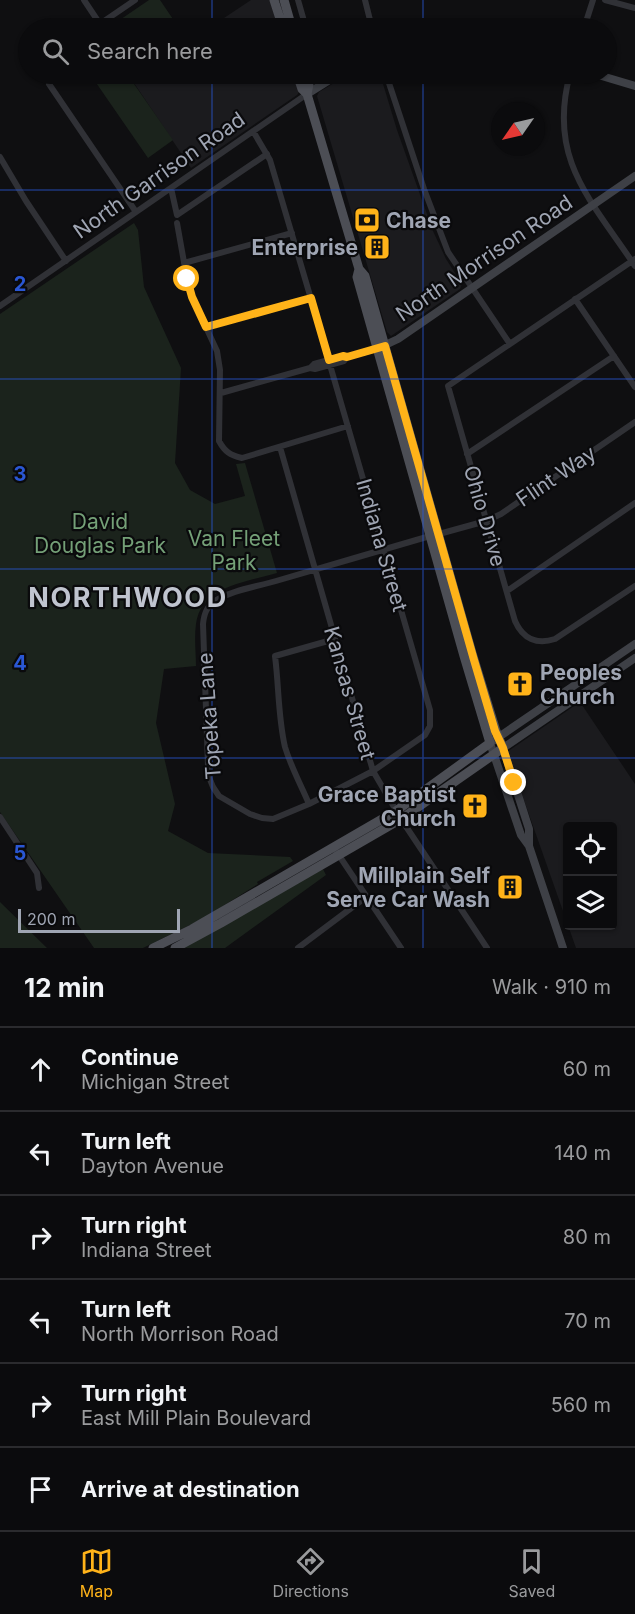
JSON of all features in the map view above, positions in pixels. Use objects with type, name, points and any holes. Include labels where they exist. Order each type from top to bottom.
[{"type":"main road","points":[[274,0],[280,18]]},
{"type":"main road","points":[[284,0],[289,18]]},
{"type":"main road","points":[[300,84],[307,94]]},
{"type":"main road","points":[[175,948],[398,815],[503,748],[494,740],[472,653],[435,535],[381,347],[357,278],[359,269],[307,94],[309,84]]},
{"type":"main road","points":[[398,815],[494,740]]},
{"type":"main road","points":[[153,948],[336,852]]},
{"type":"street","points":[[84,0],[93,18]]},
{"type":"street","points":[[109,18],[135,0]]},
{"type":"street","points":[[297,0],[303,18]]},
{"type":"street","points":[[365,0],[370,18]]},
{"type":"street","points":[[587,18],[593,0]]},
{"type":"street","points":[[605,0],[635,8]]},
{"type":"street","points":[[617,81],[635,86]]},
{"type":"street","points":[[49,84],[136,212]]},
{"type":"street","name":"North Garrison Road","points":[[0,306],[307,94],[316,84]]},
{"type":"street","points":[[389,84],[448,252],[510,344],[634,262],[593,205],[578,180],[566,149],[563,122],[568,84]]},
{"type":"street","name":"Indiana Street","points":[[253,131],[267,154],[292,233],[430,710],[430,726]]},
{"type":"street","points":[[177,219],[267,154]]},
{"type":"street","points":[[0,157],[66,261]]},
{"type":"street","name":"North Morrison Road","points":[[221,393],[310,368],[315,369],[330,362],[344,361],[347,357],[381,347],[472,288],[635,176]]},
{"type":"street","points":[[171,188],[192,297],[217,351],[221,393],[219,441],[224,451],[242,458],[348,426]]},
{"type":"street","points":[[184,263],[292,233]]},
{"type":"street","points":[[206,327],[311,298]]},
{"type":"street","points":[[575,300],[635,387]]},
{"type":"street","name":"Ohio Drive","points":[[510,344],[448,386],[518,629],[531,640],[547,642],[635,586]]},
{"type":"street","points":[[467,454],[614,356]]},
{"type":"street","name":"Flint Way","points":[[208,606],[223,596],[486,521],[501,514],[635,422]]},
{"type":"street","name":"Kansas Street","points":[[280,447],[373,771],[398,815],[487,948]]},
{"type":"street","points":[[507,591],[635,503]]},
{"type":"street","name":"Topeka Lane","points":[[208,606],[202,624],[209,777],[219,796],[250,814],[273,819],[309,804],[373,771],[425,735],[430,726]]},
{"type":"street","points":[[309,804],[285,746],[278,704],[275,657],[335,639]]},
{"type":"street","points":[[529,846],[520,835],[494,754],[494,740],[635,644]]},
{"type":"street","points":[[563,948],[529,846],[529,829],[503,748],[635,658]]},
{"type":"street","points":[[0,817],[38,873],[39,888]]},
{"type":"street","points":[[336,852],[401,948]]},
{"type":"street","points":[[298,948],[366,897]]},
{"type":"street","points":[[307,942],[311,948]]},
{"type":"shaded area","points":[[251,0],[270,0],[276,18],[224,18]]},
{"type":"shaded area","points":[[135,84],[296,84],[299,92],[297,95],[191,168]]},
{"type":"shaded area","points":[[332,84],[383,84],[433,231],[446,259],[462,284],[460,289],[391,336],[387,332],[317,96],[319,92]]},
{"type":"shaded area","points":[[580,702],[635,784],[635,948],[576,948],[569,930],[617,930],[617,822],[563,822],[563,911],[507,752]]},
{"type":"green space","points":[[149,0],[160,0],[172,18],[123,18]]},
{"type":"green space","points":[[97,84],[134,84],[173,140],[148,158]]},
{"type":"green space","name":"David Douglas Park","points":[[134,223],[138,230],[144,287],[181,368],[175,463],[190,490],[215,504],[245,496],[236,464],[245,463],[277,573],[239,583],[206,601],[196,624],[196,666],[164,669],[156,723],[175,804],[168,831],[208,853],[290,857],[293,861],[204,918],[143,948],[94,948],[0,812],[0,314]]},
{"type":"green space","points":[[323,869],[326,875],[225,948],[179,948]]},
{"type":"green space","points":[[0,902],[47,948],[0,948]]},
{"type":"place","name":"Chase","points":[[367,220]]},
{"type":"place","name":"Enterprise","points":[[377,247]]},
{"type":"place","name":"Peoples Church","points":[[520,684]]},
{"type":"place","name":"Grace Baptist Church","points":[[475,806]]},
{"type":"place","name":"Millplain Self Serve Car Wash","points":[[510,887]]},
{"type":"district","name":"NORTHWOOD","points":[[128,597]]},
{"type":"route","points":[[187,279],[192,297],[206,327],[311,298],[329,360],[385,346],[474,660],[495,731],[514,783]]},
{"type":"park label","name":"Van Fleet Park","points":[[234,550]]}]
